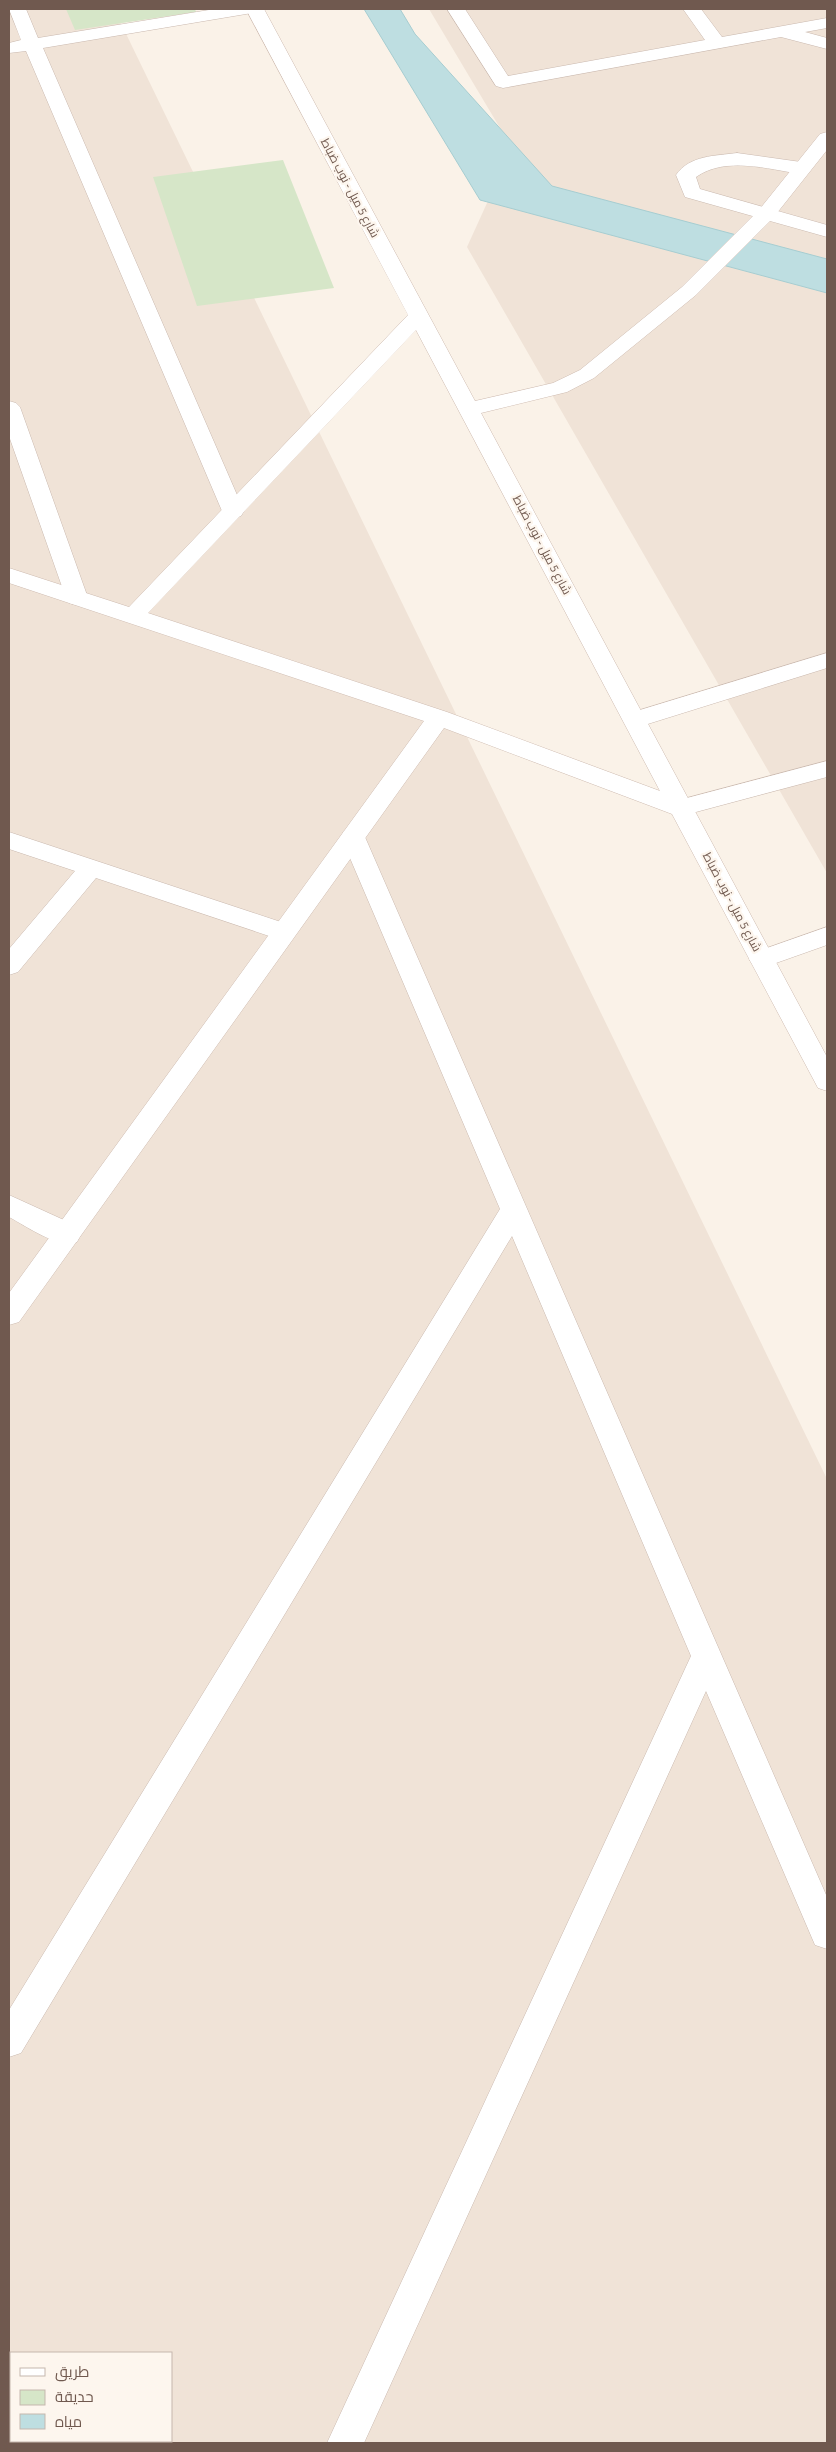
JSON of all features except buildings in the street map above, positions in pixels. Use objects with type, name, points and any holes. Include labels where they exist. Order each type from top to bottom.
[{"type":"street","points":[[16,9],[233,511]]},
{"type":"street","points":[[9,48],[246,9]]},
{"type":"street","name":"شارع 5 ميل - نوب ضباط","points":[[255,9],[827,1081]]},
{"type":"street","points":[[456,9],[503,82],[827,23]]},
{"type":"street","points":[[692,9],[717,43]]},
{"type":"street","points":[[781,32],[827,44]]},
{"type":"street","points":[[469,409],[560,388],[587,374],[689,291],[766,214],[827,138]]},
{"type":"street","points":[[801,168],[737,159],[703,163],[686,175],[692,193],[827,230]]},
{"type":"street","points":[[133,616],[419,315]]},
{"type":"street","points":[[9,407],[77,598]]},
{"type":"street","points":[[9,575],[439,718],[681,808],[827,769]]},
{"type":"street","points":[[635,720],[827,660]]},
{"type":"street","points":[[9,1314],[439,718]]},
{"type":"street","points":[[353,837],[827,1934]]},
{"type":"street","points":[[9,840],[284,932]]},
{"type":"street","points":[[9,966],[91,868]]},
{"type":"street","points":[[762,959],[827,936]]},
{"type":"street","points":[[9,1205],[66,1234]]},
{"type":"street","points":[[9,2041],[514,1209]]},
{"type":"street","points":[[345,2443],[707,1656]]},
{"type":"shaded area","points":[[9,9],[114,9],[827,1479],[827,2443],[9,2443]]},
{"type":"shaded area","points":[[429,9],[827,9],[827,873],[467,247],[512,148]]},
{"type":"green space","points":[[66,9],[195,9],[196,12],[75,30]]},
{"type":"green space","points":[[283,160],[334,288],[197,306],[153,177]]},
{"type":"water","points":[[364,9],[400,9],[415,34],[552,186],[827,259],[827,293],[480,200]]}]
